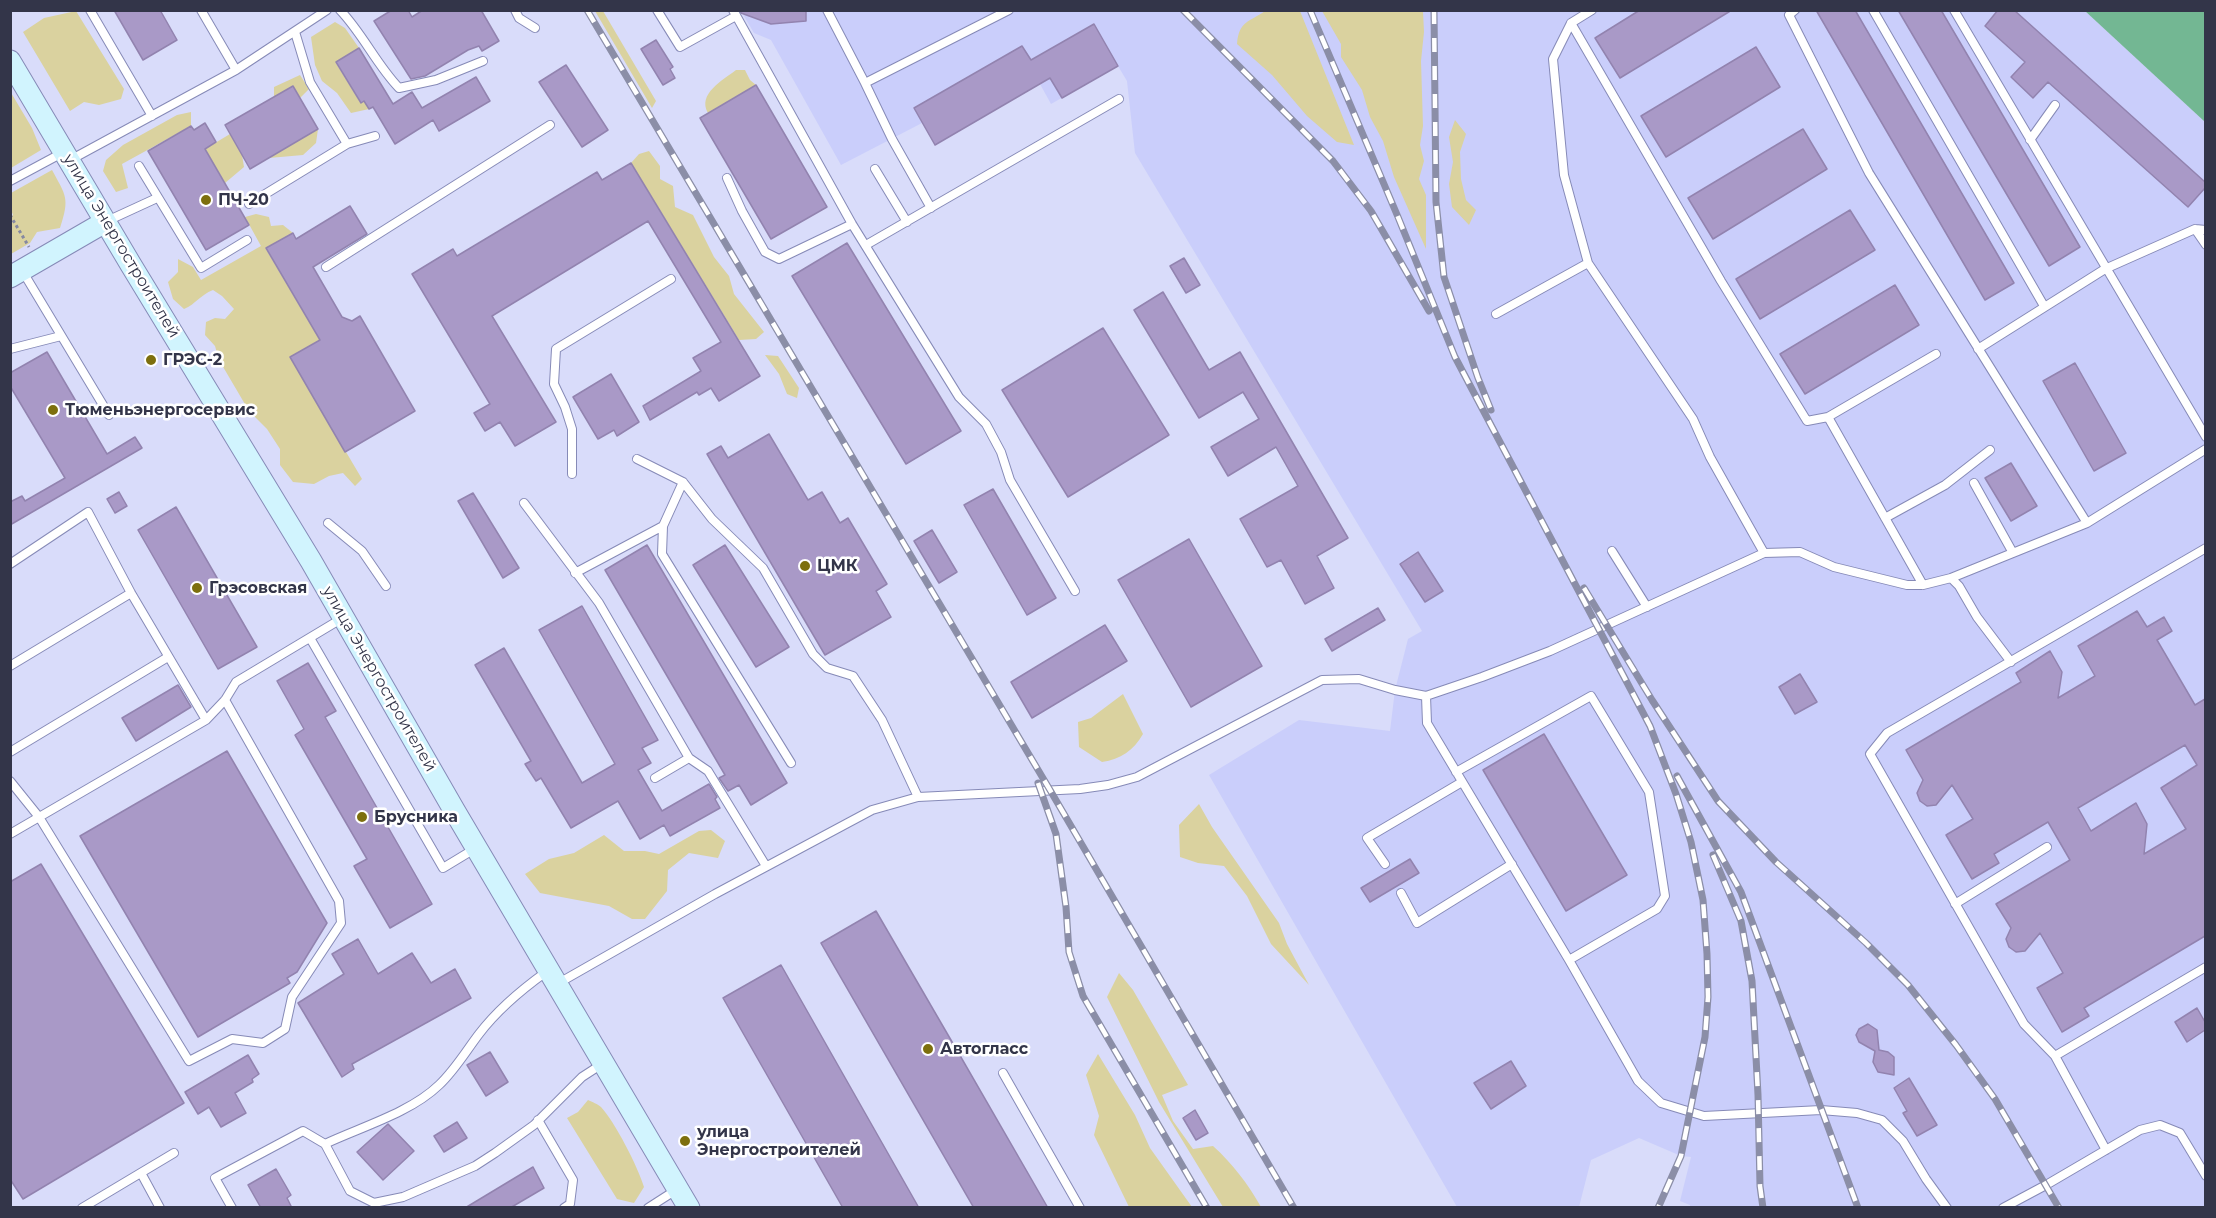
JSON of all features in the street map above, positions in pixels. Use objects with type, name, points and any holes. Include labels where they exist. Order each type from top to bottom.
[{"type":"main road","name":"улица Энергостроителей","points":[[10,60],[105,222],[311,561],[602,1064],[689,1208]]},
{"type":"main road","points":[[23,270],[105,222]]},
{"type":"lane","points":[[90,10],[152,116]]},
{"type":"lane","points":[[201,10],[236,70]]},
{"type":"lane","points":[[10,181],[152,116],[236,70],[327,10]]},
{"type":"lane","points":[[340,10],[355,26],[384,73],[399,88],[436,80],[483,61]]},
{"type":"lane","points":[[515,10],[519,18],[535,28]]},
{"type":"lane","points":[[657,10],[680,47],[735,13],[852,224],[958,397],[986,424],[1001,452],[1010,480],[1075,591]]},
{"type":"lane","points":[[827,10],[892,139],[931,208]]},
{"type":"lane","points":[[865,83],[1009,10]]},
{"type":"lane","points":[[1592,10],[1572,23],[1553,59],[1564,175],[1588,263],[1693,419],[1710,457],[1764,553]]},
{"type":"lane","points":[[1795,10],[1789,15],[1869,173],[2087,523]]},
{"type":"lane","points":[[1873,10],[2044,306]]},
{"type":"lane","points":[[1954,10],[2205,437]]},
{"type":"lane","points":[[1572,23],[1721,281],[1807,421],[1828,417],[1936,354]]},
{"type":"lane","points":[[295,32],[310,82],[347,144]]},
{"type":"lane","points":[[866,245],[1119,99]]},
{"type":"lane","points":[[2030,140],[2055,105]]},
{"type":"lane","points":[[326,267],[550,126]]},
{"type":"lane","points":[[249,204],[347,144],[375,136]]},
{"type":"lane","points":[[139,166],[201,268],[247,240]]},
{"type":"lane","points":[[875,169],[907,222]]},
{"type":"lane","points":[[727,178],[765,252],[779,259],[852,224]]},
{"type":"lane","points":[[105,222],[157,198]]},
{"type":"lane","points":[[1978,349],[2105,269],[2195,229],[2205,230]]},
{"type":"lane","points":[[2195,229],[2205,244]]},
{"type":"lane","points":[[1496,314],[1588,263]]},
{"type":"lane","points":[[23,270],[109,415]]},
{"type":"lane","points":[[572,474],[572,429],[554,384],[556,349],[671,279]]},
{"type":"lane","points":[[10,349],[61,336]]},
{"type":"lane","points":[[1828,417],[1923,585]]},
{"type":"lane","points":[[325,1144],[408,1107],[439,1086],[491,1019],[513,996],[552,978],[872,810],[918,797],[1080,789],[1108,785],[1137,777],[1322,680],[1359,679],[1395,690],[1426,696],[1550,651],[1764,553],[1800,552],[1834,567],[1906,585],[1923,585],[1951,578],[2087,523],[2205,449]]},
{"type":"lane","points":[[1885,518],[1945,485],[1990,450]]},
{"type":"lane","points":[[637,459],[682,482],[712,519],[763,567],[813,654],[827,668],[853,676],[882,720],[918,797]]},
{"type":"lane","points":[[682,482],[663,526],[662,554],[791,763]]},
{"type":"lane","points":[[1974,483],[2013,553]]},
{"type":"lane","points":[[525,503],[599,603],[689,758],[708,771],[766,867]]},
{"type":"lane","points":[[10,564],[88,512],[131,593],[206,720]]},
{"type":"lane","points":[[328,523],[362,551],[386,586]]},
{"type":"lane","points":[[575,573],[663,526]]},
{"type":"lane","points":[[2106,1150],[2055,1056],[2024,1024],[1870,754],[1887,733],[2205,548]]},
{"type":"lane","points":[[1612,551],[1647,607]]},
{"type":"lane","points":[[1951,578],[1959,586],[1977,617],[2011,662]]},
{"type":"lane","points":[[10,666],[131,593]]},
{"type":"lane","points":[[10,834],[206,720],[225,700],[236,682],[343,618]]},
{"type":"lane","points":[[310,638],[443,868],[476,848]]},
{"type":"lane","points":[[10,752],[168,657]]},
{"type":"lane","points":[[1426,696],[1427,723],[1569,960],[1638,1081],[1661,1103],[1704,1116],[1821,1110],[1857,1113],[1882,1120],[1903,1141],[1947,1208]]},
{"type":"lane","points":[[1456,772],[1591,696],[1649,792],[1665,896],[1657,909],[1569,960]]},
{"type":"lane","points":[[10,782],[39,817],[189,1062],[232,1039],[263,1043],[285,1029],[292,996],[341,923],[339,901],[225,700]]},
{"type":"lane","points":[[655,778],[689,758]]},
{"type":"lane","points":[[1385,864],[1367,838],[1462,782]]},
{"type":"lane","points":[[1955,903],[2047,848]]},
{"type":"lane","points":[[1401,893],[1417,923],[1512,864]]},
{"type":"lane","points":[[2055,1056],[2205,968]]},
{"type":"lane","points":[[232,1208],[214,1178],[303,1131],[325,1144],[350,1191],[374,1203],[403,1197],[475,1166],[538,1120],[582,1077],[602,1064]]},
{"type":"lane","points":[[1002,1073],[1080,1208]]},
{"type":"lane","points":[[538,1120],[573,1180],[570,1204],[564,1208]]},
{"type":"lane","points":[[2003,1208],[2140,1130],[2160,1125],[2180,1133],[2205,1176]]},
{"type":"lane","points":[[82,1208],[174,1153]]},
{"type":"lane","points":[[141,1173],[160,1208]]},
{"type":"lane","points":[[648,1208],[678,1189]]},
{"type":"path","points":[[10,215],[23,270]]},
{"type":"shaded area","points":[[76,11],[124,89],[121,99],[99,105],[84,102],[70,111],[23,32],[44,18]]},
{"type":"shaded area","points":[[595,11],[603,11],[656,101],[652,108]]},
{"type":"shaded area","points":[[741,11],[2085,11],[2205,122],[2205,1207],[1690,1207],[1680,1201],[1691,1157],[1681,1156],[1639,1138],[1591,1160],[1579,1207],[1457,1207],[1209,775],[1299,720],[1390,731],[1395,690],[1408,639],[1422,631],[1135,153],[1127,81],[1118,66],[1051,104],[1040,84],[935,145],[922,123],[841,165],[771,40],[754,33]]},
{"type":"shaded area","points":[[1265,11],[1300,11],[1354,145],[1337,142],[1307,116],[1272,75],[1237,44],[1243,26]]},
{"type":"shaded area","points":[[1322,11],[1423,11],[1424,32],[1421,61],[1423,126],[1420,145],[1424,161],[1419,179],[1426,195],[1426,249],[1394,177],[1383,141],[1370,117],[1362,90],[1341,57],[1341,44]]},
{"type":"shaded area","points":[[2085,11],[2205,11],[2205,122]]},
{"type":"shaded area","points":[[335,22],[345,28],[359,48],[336,63],[360,102],[364,101],[369,109],[351,113],[337,93],[322,81],[315,65],[311,37]]},
{"type":"shaded area","points":[[736,70],[745,70],[750,80],[756,85],[708,113],[706,100],[709,94],[713,88]]},
{"type":"shaded area","points":[[300,75],[309,89],[300,98],[293,86],[274,97],[274,87]]},
{"type":"shaded area","points":[[10,91],[32,128],[41,150],[11,168]]},
{"type":"shaded area","points":[[191,112],[191,126],[122,164],[128,188],[116,192],[103,171],[106,160],[123,145],[177,115]]},
{"type":"shaded area","points":[[1455,120],[1466,134],[1460,152],[1461,179],[1466,200],[1476,210],[1469,225],[1452,207],[1449,184],[1453,162],[1449,137]]},
{"type":"shaded area","points":[[318,129],[316,143],[303,155],[269,158]]},
{"type":"shaded area","points":[[230,134],[242,155],[244,167],[225,183],[205,149]]},
{"type":"shaded area","points":[[649,151],[660,166],[660,179],[673,186],[675,207],[693,215],[714,257],[729,276],[734,294],[764,332],[756,339],[739,340],[631,163],[639,154]]},
{"type":"shaded area","points":[[52,170],[61,186],[66,203],[60,228],[37,232],[30,243],[11,254],[11,216],[13,215],[11,193]]},
{"type":"shaded area","points":[[256,214],[269,217],[271,226],[283,225],[293,233],[266,249],[320,340],[290,357],[362,479],[355,486],[343,473],[329,476],[314,484],[293,482],[280,465],[280,449],[267,429],[249,411],[219,360],[215,346],[205,335],[206,322],[215,318],[225,319],[234,309],[213,290],[184,309],[173,299],[168,282],[178,272],[178,259],[193,267],[201,280],[261,246],[245,217]]},
{"type":"shaded area","points":[[765,355],[778,356],[799,388],[797,398],[787,394],[779,374]]},
{"type":"shaded area","points":[[1123,694],[1143,734],[1126,753],[1102,762],[1079,747],[1078,722],[1091,718]]},
{"type":"shaded area","points":[[1199,804],[1212,827],[1279,923],[1287,944],[1309,985],[1271,944],[1247,896],[1224,866],[1198,863],[1180,857],[1179,825]]},
{"type":"shaded area","points":[[711,830],[725,841],[718,858],[689,853],[668,870],[667,891],[645,919],[632,919],[609,906],[540,893],[525,874],[549,859],[574,853],[604,835],[624,851],[659,854],[699,831]]},
{"type":"shaded area","points":[[1119,973],[1133,990],[1188,1085],[1162,1095],[1173,1121],[1193,1149],[1213,1146],[1240,1175],[1261,1207],[1223,1207],[1159,1102],[1107,997]]},
{"type":"shaded area","points":[[1098,1054],[1135,1115],[1150,1148],[1192,1207],[1129,1207],[1094,1135],[1099,1116],[1086,1075]]},
{"type":"shaded area","points":[[588,1100],[600,1106],[607,1114],[637,1168],[644,1187],[634,1203],[617,1199],[567,1118],[578,1112]]},
{"type":"building","points":[[114,10],[160,10],[177,40],[143,60]]},
{"type":"building","points":[[392,10],[408,10],[412,17],[423,10],[481,10],[499,41],[482,51],[479,46],[468,50],[425,76],[411,79],[374,21]]},
{"type":"building","points":[[740,10],[806,10],[806,21],[771,24],[741,13]]},
{"type":"building","points":[[1640,10],[1732,10],[1620,78],[1595,38]]},
{"type":"building","points":[[1816,10],[1855,10],[2014,283],[1985,300]]},
{"type":"building","points":[[1898,10],[1941,10],[2080,247],[2049,266]]},
{"type":"building","points":[[1998,10],[2014,10],[2205,182],[2205,188],[2188,207],[2048,82],[2033,98],[2011,77],[2025,62],[1985,26]]},
{"type":"building","points":[[1094,24],[1118,66],[1062,98],[1050,78],[935,145],[914,108],[1022,46],[1031,60]]},
{"type":"building","points":[[656,40],[673,67],[670,69],[675,78],[663,85],[641,49]]},
{"type":"building","points":[[1756,47],[1780,87],[1666,157],[1641,116]]},
{"type":"building","points":[[359,48],[393,104],[412,92],[422,108],[476,77],[490,101],[439,131],[433,120],[395,144],[373,107],[369,109],[364,101],[361,103],[336,62]]},
{"type":"building","points":[[566,65],[608,130],[582,147],[539,82]]},
{"type":"building","points":[[756,85],[827,207],[771,239],[700,118]]},
{"type":"building","points":[[293,86],[318,129],[250,169],[225,125]]},
{"type":"building","name":"ПЧ-20","points":[[205,123],[216,142],[205,149],[249,225],[206,250],[148,151],[191,126],[194,130]]},
{"type":"building","points":[[1803,129],[1827,169],[1713,239],[1688,198]]},
{"type":"building","points":[[631,163],[760,376],[719,401],[711,388],[699,395],[697,392],[650,420],[643,406],[701,371],[693,358],[721,342],[648,221],[492,316],[556,422],[515,446],[500,422],[485,431],[474,413],[490,404],[412,274],[453,249],[457,256],[597,172],[602,180]]},
{"type":"building","points":[[350,206],[367,234],[313,267],[342,317],[352,321],[360,316],[415,411],[345,452],[290,357],[320,340],[266,248],[293,233],[296,239]]},
{"type":"building","points":[[1850,210],[1875,250],[1760,319],[1736,279]]},
{"type":"building","points":[[847,243],[961,431],[906,464],[792,276]]},
{"type":"building","points":[[1184,258],[1200,285],[1186,293],[1170,266]]},
{"type":"building","points":[[1895,285],[1919,325],[1805,394],[1780,354]]},
{"type":"building","points":[[1163,292],[1209,370],[1240,352],[1348,538],[1317,556],[1334,588],[1305,604],[1281,560],[1267,567],[1240,519],[1298,486],[1276,447],[1228,476],[1211,447],[1259,419],[1243,392],[1199,418],[1134,310]]},
{"type":"building","points":[[1103,328],[1169,435],[1068,497],[1002,390]]},
{"type":"building","points":[[47,352],[107,454],[135,437],[142,448],[10,525],[10,502],[22,496],[25,501],[65,478],[10,386],[10,373]]},
{"type":"building","points":[[2075,363],[2126,453],[2094,471],[2043,381]]},
{"type":"building","points":[[611,374],[639,422],[617,436],[614,430],[598,439],[573,397]]},
{"type":"building","name":"ЦМК","points":[[769,434],[808,500],[822,492],[840,523],[848,518],[887,584],[876,591],[891,617],[825,655],[707,454],[721,446],[728,458]]},
{"type":"building","points":[[2011,463],[2037,506],[2011,521],[1985,478]]},
{"type":"building","points":[[993,489],[1056,598],[1027,615],[964,505]]},
{"type":"building","points":[[119,492],[127,506],[115,513],[107,499]]},
{"type":"building","points":[[473,493],[519,568],[503,578],[458,501]]},
{"type":"building","name":"Грэсовская","points":[[176,507],[257,647],[218,669],[138,530]]},
{"type":"building","points":[[932,530],[957,572],[939,583],[914,541]]},
{"type":"building","points":[[1189,539],[1262,666],[1191,707],[1118,580]]},
{"type":"building","points":[[647,545],[787,783],[751,805],[739,785],[728,791],[719,778],[725,775],[605,570]]},
{"type":"building","points":[[725,545],[789,647],[756,667],[693,565]]},
{"type":"building","points":[[1418,552],[1443,591],[1425,602],[1400,564]]},
{"type":"building","points":[[582,606],[658,740],[642,748],[651,763],[638,770],[662,811],[709,784],[717,797],[715,799],[720,808],[670,836],[664,825],[640,839],[618,801],[571,828],[541,778],[536,781],[525,764],[531,761],[475,665],[504,648],[582,783],[615,764],[539,630]]},
{"type":"building","points":[[1378,608],[1385,620],[1332,651],[1325,639]]},
{"type":"building","points":[[2137,611],[2147,627],[2164,617],[2172,631],[2157,640],[2195,705],[2205,699],[2205,936],[2084,1008],[2089,1016],[2062,1032],[2037,988],[2063,973],[2040,933],[2025,951],[2016,952],[2009,947],[2006,939],[2011,928],[1996,904],[2070,860],[2048,822],[1994,854],[1999,863],[1972,879],[1946,835],[1973,819],[1952,785],[1936,805],[1927,806],[1920,801],[1917,793],[1923,780],[1906,750],[2021,682],[2016,673],[2050,651],[2062,672],[2058,698],[2095,676],[2078,646]],"holes":[[[2185,745],[2197,765],[2161,788],[2186,829],[2144,854],[2147,824],[2136,803],[2091,831],[2078,808]]]},
{"type":"building","points":[[1105,625],[1127,661],[1032,718],[1011,682]]},
{"type":"building","points":[[308,663],[336,711],[325,717],[432,904],[390,928],[354,866],[367,859],[295,735],[304,729],[277,681]]},
{"type":"building","points":[[1800,674],[1817,702],[1795,714],[1779,687]]},
{"type":"building","points":[[178,685],[191,707],[136,741],[122,718]]},
{"type":"building","points":[[1544,734],[1627,875],[1566,911],[1483,770]]},
{"type":"building","points":[[227,751],[327,923],[297,972],[287,978],[290,983],[198,1037],[80,836]]},
{"type":"building","points":[[1410,859],[1419,873],[1370,902],[1361,888]]},
{"type":"building","points":[[41,864],[184,1103],[23,1199],[10,1179],[10,882]]},
{"type":"building","points":[[876,911],[1048,1208],[974,1208],[821,943]]},
{"type":"building","points":[[358,939],[378,974],[412,953],[431,983],[455,969],[471,998],[352,1064],[354,1069],[342,1077],[298,1003],[344,974],[332,954]]},
{"type":"building","points":[[781,965],[919,1208],[843,1208],[723,998]]},
{"type":"building","points":[[2197,1008],[2205,1022],[2205,1030],[2187,1042],[2175,1022]]},
{"type":"building","points":[[1868,1024],[1877,1030],[1879,1050],[1888,1052],[1894,1057],[1894,1075],[1878,1072],[1873,1062],[1875,1051],[1859,1042],[1856,1035],[1859,1029]]},
{"type":"building","points":[[490,1052],[508,1082],[486,1096],[467,1065]]},
{"type":"building","points":[[248,1055],[259,1074],[252,1079],[253,1082],[235,1093],[246,1113],[221,1127],[209,1107],[198,1114],[185,1092]]},
{"type":"building","points":[[1511,1061],[1526,1086],[1491,1109],[1474,1083]]},
{"type":"building","points":[[1909,1078],[1937,1125],[1917,1136],[1903,1113],[1907,1111],[1894,1088]]},
{"type":"building","points":[[1195,1110],[1208,1133],[1196,1140],[1183,1118]]},
{"type":"building","points":[[457,1122],[467,1138],[444,1152],[434,1136]]},
{"type":"building","points":[[388,1124],[414,1151],[383,1180],[357,1152]]},
{"type":"building","points":[[533,1167],[544,1188],[510,1208],[465,1208]]},
{"type":"building","points":[[276,1169],[291,1195],[287,1198],[292,1208],[261,1208],[248,1185]]},
{"type":"railway","points":[[587,10],[1050,790],[1294,1208]]},
{"type":"railway","points":[[1183,10],[1333,161],[1371,211],[1429,311]]},
{"type":"railway","points":[[1310,10],[1455,357],[1650,726],[1676,794],[1691,842],[1703,900],[1707,954],[1708,997],[1705,1037],[1681,1156],[1658,1208]]},
{"type":"railway","points":[[1434,10],[1436,202],[1444,277],[1491,410]]},
{"type":"railway","points":[[1584,588],[1652,700],[1718,801],[1776,862],[1866,943],[1908,985],[1995,1099],[2059,1208]]},
{"type":"railway","points":[[1677,776],[1741,892],[1858,1208]]},
{"type":"railway","points":[[1038,783],[1056,834],[1066,907],[1069,952],[1083,996],[1207,1208]]},
{"type":"railway","points":[[1713,855],[1741,921],[1752,981],[1760,1186],[1763,1208]]},
{"type":"place","name":"ПЧ-20","points":[[206,200]]},
{"type":"place","name":"ГРЭС-2","points":[[151,360]]},
{"type":"place","name":"Тюменьэнергосервис","points":[[53,410]]},
{"type":"place","name":"ЦМК","points":[[805,566]]},
{"type":"place","name":"Грэсовская","points":[[197,588]]},
{"type":"place","name":"Брусника","points":[[362,817]]},
{"type":"place","name":"Автогласс","points":[[928,1049]]},
{"type":"place","name":"улица Энергостроителей","points":[[685,1141]]}]
